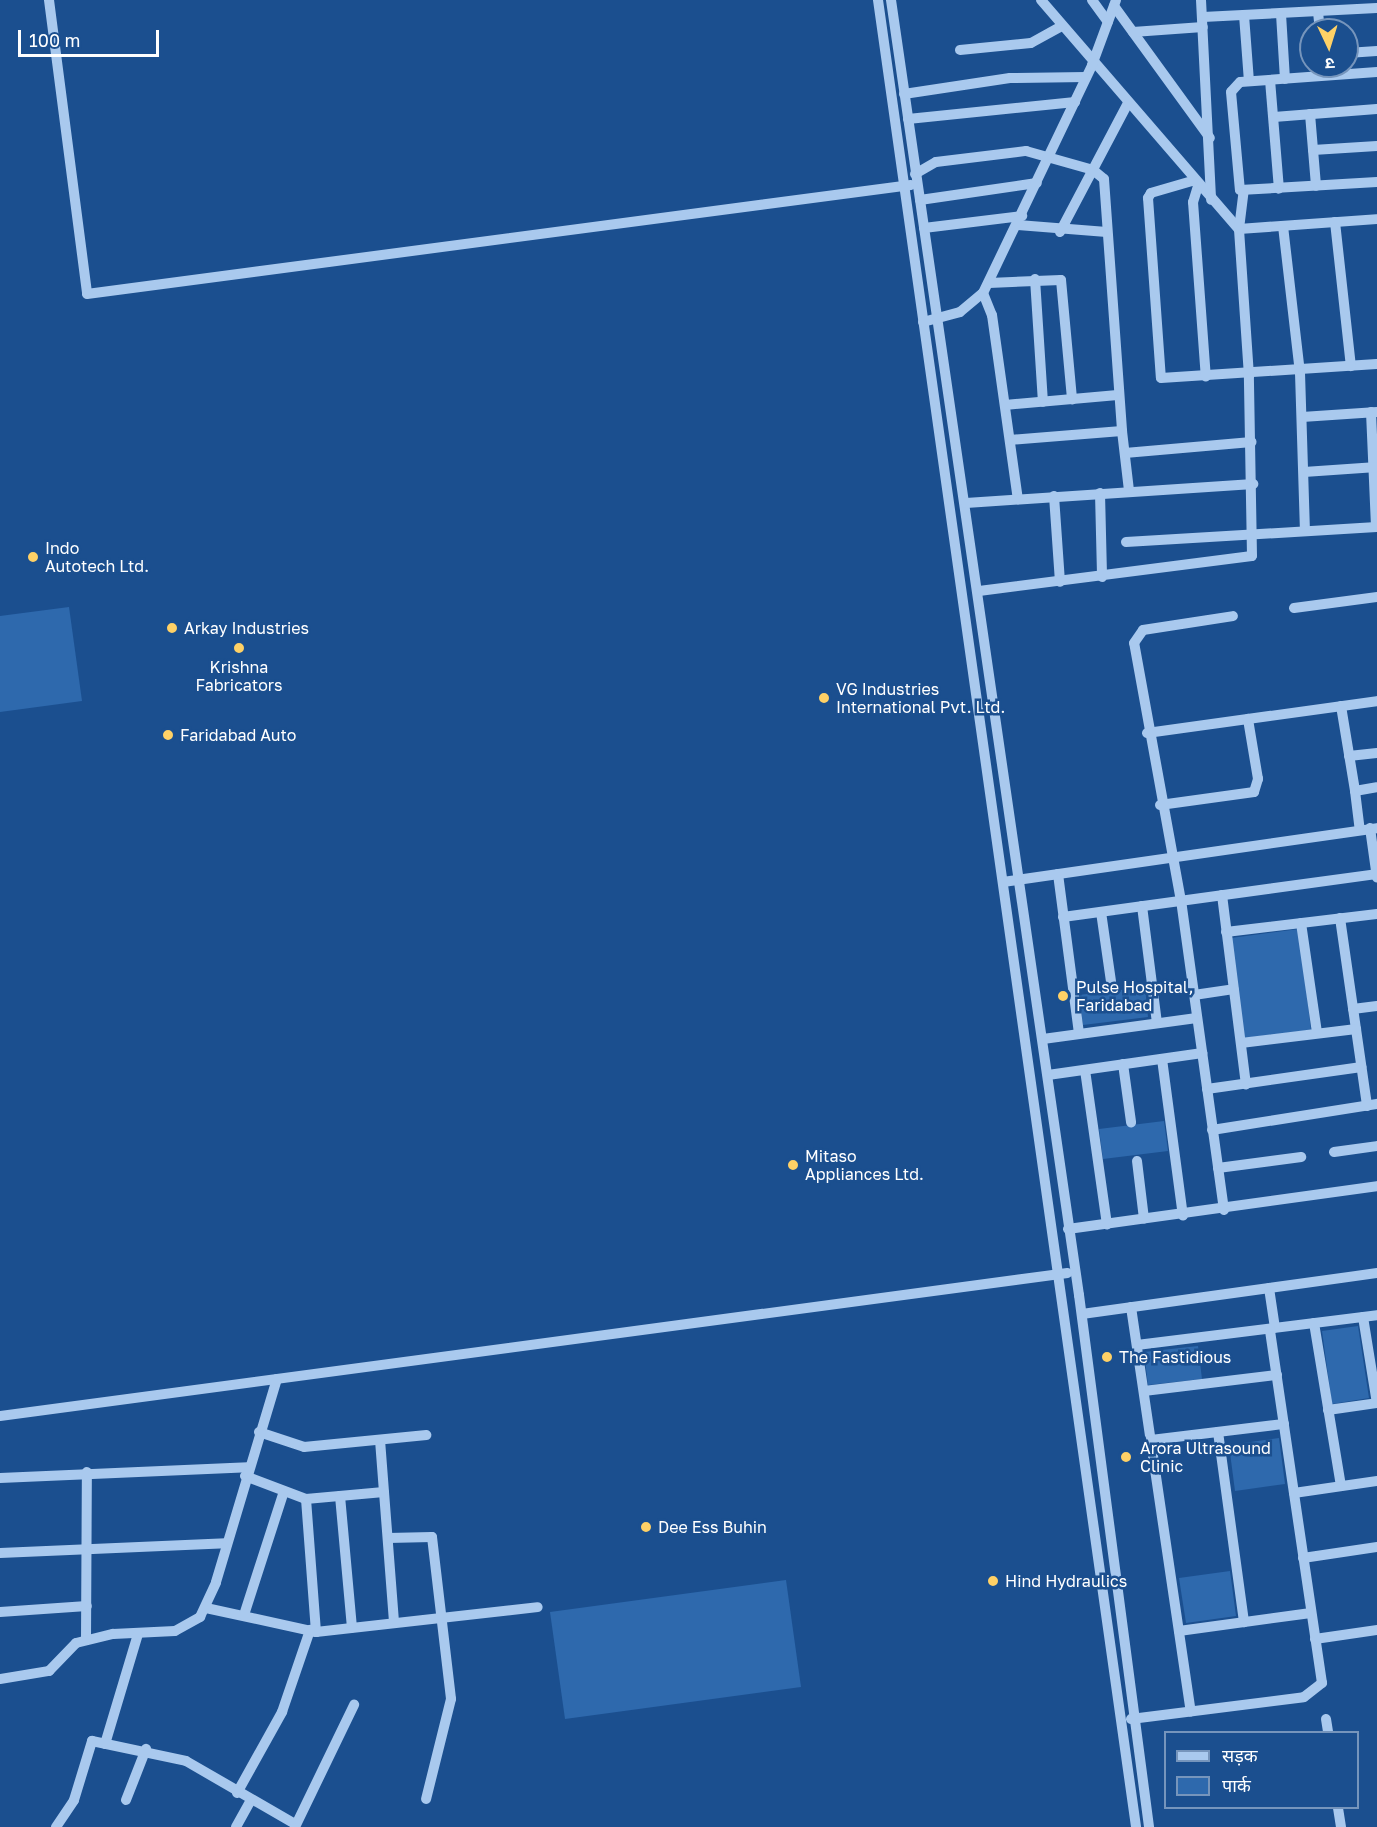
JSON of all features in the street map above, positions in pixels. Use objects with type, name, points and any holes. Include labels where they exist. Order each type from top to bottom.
[{"type":"street","points":[[49,0],[87,294],[904,186],[936,162],[1026,150],[1050,155],[1093,170],[1104,178],[1118,395],[1129,491]]},
{"type":"street","points":[[878,0],[922,322],[1060,1274],[1136,1827]]},
{"type":"street","points":[[891,0],[916,179],[940,319],[1068,1229],[1082,1314],[1137,1718],[1149,1827]]},
{"type":"street","points":[[1041,0],[1092,65],[1195,184],[1239,229],[1377,219]]},
{"type":"street","points":[[1092,0],[1108,22]]},
{"type":"street","points":[[1202,0],[1211,200]]},
{"type":"street","points":[[922,322],[940,319],[972,305],[986,288],[1020,221],[1092,65],[1115,3]]},
{"type":"street","points":[[1115,3],[1133,32],[1210,139]]},
{"type":"street","points":[[1133,32],[1244,15],[1377,8]]},
{"type":"street","points":[[1318,12],[1319,18]]},
{"type":"street","points":[[1281,14],[1286,79]]},
{"type":"street","points":[[1244,15],[1249,81]]},
{"type":"street","points":[[960,50],[1041,40],[1062,26]]},
{"type":"street","points":[[1359,52],[1377,51]]},
{"type":"street","points":[[1359,72],[1377,72]]},
{"type":"street","points":[[1299,76],[1270,81],[1234,83],[1231,92],[1237,186],[1244,191],[1377,182]]},
{"type":"street","points":[[904,94],[1010,78],[1086,77]]},
{"type":"street","points":[[1270,81],[1279,189]]},
{"type":"street","points":[[908,119],[1075,102]]},
{"type":"street","points":[[1060,232],[1127,105]]},
{"type":"street","points":[[1274,117],[1377,109]]},
{"type":"street","points":[[1310,114],[1316,186]]},
{"type":"street","points":[[1313,150],[1377,146]]},
{"type":"street","points":[[920,200],[1037,183]]},
{"type":"street","points":[[1195,184],[1193,202],[1206,377]]},
{"type":"street","points":[[1195,184],[1151,193],[1148,198],[1159,374],[1165,380],[1300,373],[1377,364]]},
{"type":"street","points":[[979,591],[1248,560],[1254,551],[1249,376],[1239,229],[1244,191]]},
{"type":"street","points":[[924,228],[1020,221],[1060,232],[1107,232]]},
{"type":"street","points":[[1335,222],[1351,366]]},
{"type":"street","points":[[1283,226],[1300,373],[1305,531]]},
{"type":"street","points":[[986,288],[1035,279],[1063,284],[1072,399]]},
{"type":"street","points":[[1035,279],[1043,402]]},
{"type":"street","points":[[986,288],[1018,499]]},
{"type":"street","points":[[1005,405],[1118,395]]},
{"type":"street","points":[[1126,542],[1376,527],[1374,412],[1302,417]]},
{"type":"street","points":[[1010,440],[1122,431]]},
{"type":"street","points":[[1125,453],[1252,442]]},
{"type":"street","points":[[1304,472],[1375,467]]},
{"type":"street","points":[[966,502],[1253,484]]},
{"type":"street","points":[[1100,493],[1102,577]]},
{"type":"street","points":[[1054,496],[1060,582]]},
{"type":"street","points":[[1294,608],[1377,597]]},
{"type":"street","points":[[1224,1210],[1181,901],[1169,857],[1147,733],[1136,634],[1233,616]]},
{"type":"street","points":[[1147,733],[1377,701]]},
{"type":"street","points":[[1341,706],[1355,791],[1369,828],[1377,880]]},
{"type":"street","points":[[1160,805],[1254,792],[1258,779],[1248,718]]},
{"type":"street","points":[[1349,756],[1377,753]]},
{"type":"street","points":[[1355,791],[1377,787]]},
{"type":"street","points":[[1003,882],[1369,828]]},
{"type":"street","points":[[1058,874],[1079,1034]]},
{"type":"street","points":[[1063,917],[1376,874]]},
{"type":"street","points":[[1222,895],[1246,1084]]},
{"type":"street","points":[[1142,906],[1157,1023]]},
{"type":"street","points":[[1101,912],[1111,981]]},
{"type":"street","points":[[1226,932],[1377,914]]},
{"type":"street","points":[[1212,1130],[1372,1105],[1361,1067],[1340,918]]},
{"type":"street","points":[[1301,923],[1317,1034]]},
{"type":"street","points":[[1194,995],[1234,989]]},
{"type":"street","points":[[1353,1009],[1377,1006]]},
{"type":"street","points":[[1042,1039],[1197,1018]]},
{"type":"street","points":[[1241,1043],[1356,1029]]},
{"type":"street","points":[[1048,1075],[1202,1053]]},
{"type":"street","points":[[1162,1059],[1184,1216]]},
{"type":"street","points":[[1123,1064],[1131,1122]]},
{"type":"street","points":[[1207,1089],[1361,1067]]},
{"type":"street","points":[[1085,1070],[1107,1224]]},
{"type":"street","points":[[1334,1152],[1377,1146]]},
{"type":"street","points":[[1218,1168],[1301,1157]]},
{"type":"street","points":[[1137,1161],[1144,1219]]},
{"type":"street","points":[[1068,1229],[1184,1216],[1377,1186]]},
{"type":"street","points":[[1058,1260],[1074,1258]]},
{"type":"street","points":[[0,1416],[1076,1272]]},
{"type":"street","points":[[1082,1314],[1377,1273]]},
{"type":"street","points":[[1122,1720],[1313,1694],[1322,1683],[1277,1375],[1269,1288]]},
{"type":"street","points":[[1131,1307],[1191,1712]]},
{"type":"street","points":[[1137,1346],[1377,1315]]},
{"type":"street","points":[[1328,1410],[1377,1403],[1363,1317]]},
{"type":"street","points":[[1314,1323],[1341,1486]]},
{"type":"street","points":[[1144,1391],[1277,1375]]},
{"type":"street","points":[[0,1679],[49,1671],[72,1646],[86,1640],[183,1629],[206,1608],[277,1379]]},
{"type":"street","points":[[1151,1440],[1284,1424]]},
{"type":"street","points":[[259,1432],[304,1447],[426,1435]]},
{"type":"street","points":[[1218,1432],[1244,1622]]},
{"type":"street","points":[[380,1440],[394,1620]]},
{"type":"street","points":[[0,1478],[87,1472],[247,1472],[284,1491],[306,1499],[384,1492]]},
{"type":"street","points":[[86,1640],[87,1472]]},
{"type":"street","points":[[1294,1493],[1377,1481]]},
{"type":"street","points":[[244,1614],[284,1491]]},
{"type":"street","points":[[340,1496],[352,1627]]},
{"type":"street","points":[[237,1793],[282,1712],[313,1631],[306,1499]]},
{"type":"street","points":[[388,1538],[432,1538],[452,1699],[426,1799]]},
{"type":"street","points":[[0,1552],[86,1546],[226,1543]]},
{"type":"street","points":[[1303,1558],[1377,1547]]},
{"type":"street","points":[[0,1612],[87,1605]]},
{"type":"street","points":[[206,1608],[244,1614],[313,1631],[394,1620],[538,1607]]},
{"type":"street","points":[[1179,1631],[1311,1613]]},
{"type":"street","points":[[1315,1639],[1377,1630]]},
{"type":"street","points":[[105,1744],[138,1634]]},
{"type":"street","points":[[56,1827],[74,1800],[88,1743],[146,1749],[186,1761],[295,1826],[354,1705]]},
{"type":"street","points":[[1326,1719],[1328,1731]]},
{"type":"street","points":[[126,1800],[146,1749]]},
{"type":"street","points":[[236,1827],[251,1800]]},
{"type":"street","points":[[1338,1809],[1341,1827]]},
{"type":"green space","points":[[69,607],[82,701],[0,712],[0,616]]},
{"type":"green space","points":[[1299,929],[1311,1030],[1244,1038],[1231,938]]},
{"type":"green space","points":[[1145,987],[1148,1017],[1083,1025],[1079,995]]},
{"type":"green space","points":[[1164,1121],[1168,1151],[1103,1159],[1099,1129]]},
{"type":"green space","points":[[1358,1326],[1369,1398],[1332,1404],[1322,1331]]},
{"type":"green space","points":[[1198,1346],[1202,1379],[1148,1385],[1144,1352]]},
{"type":"green space","points":[[1279,1438],[1285,1484],[1235,1491],[1229,1445]]},
{"type":"green space","points":[[1230,1571],[1236,1616],[1186,1623],[1179,1578]]},
{"type":"green space","points":[[786,1580],[801,1687],[565,1719],[550,1612]]},
{"type":"place","name":"Indo Autotech Ltd.","points":[[33,557]]},
{"type":"place","name":"Arkay Industries","points":[[172,628]]},
{"type":"place","name":"Krishna Fabricators","points":[[239,648]]},
{"type":"place","name":"VG Industries International Pvt. Ltd.","points":[[824,698]]},
{"type":"place","name":"Faridabad Auto","points":[[168,735]]},
{"type":"place","name":"Pulse Hospital, Faridabad","points":[[1063,996]]},
{"type":"place","name":"Mitaso Appliances Ltd.","points":[[793,1165]]},
{"type":"place","name":"The Fastidious","points":[[1107,1357]]},
{"type":"place","name":"Arora Ultrasound Clinic","points":[[1126,1457]]},
{"type":"place","name":"Dee Ess Buhin","points":[[646,1527]]},
{"type":"place","name":"Hind Hydraulics","points":[[993,1581]]}]
